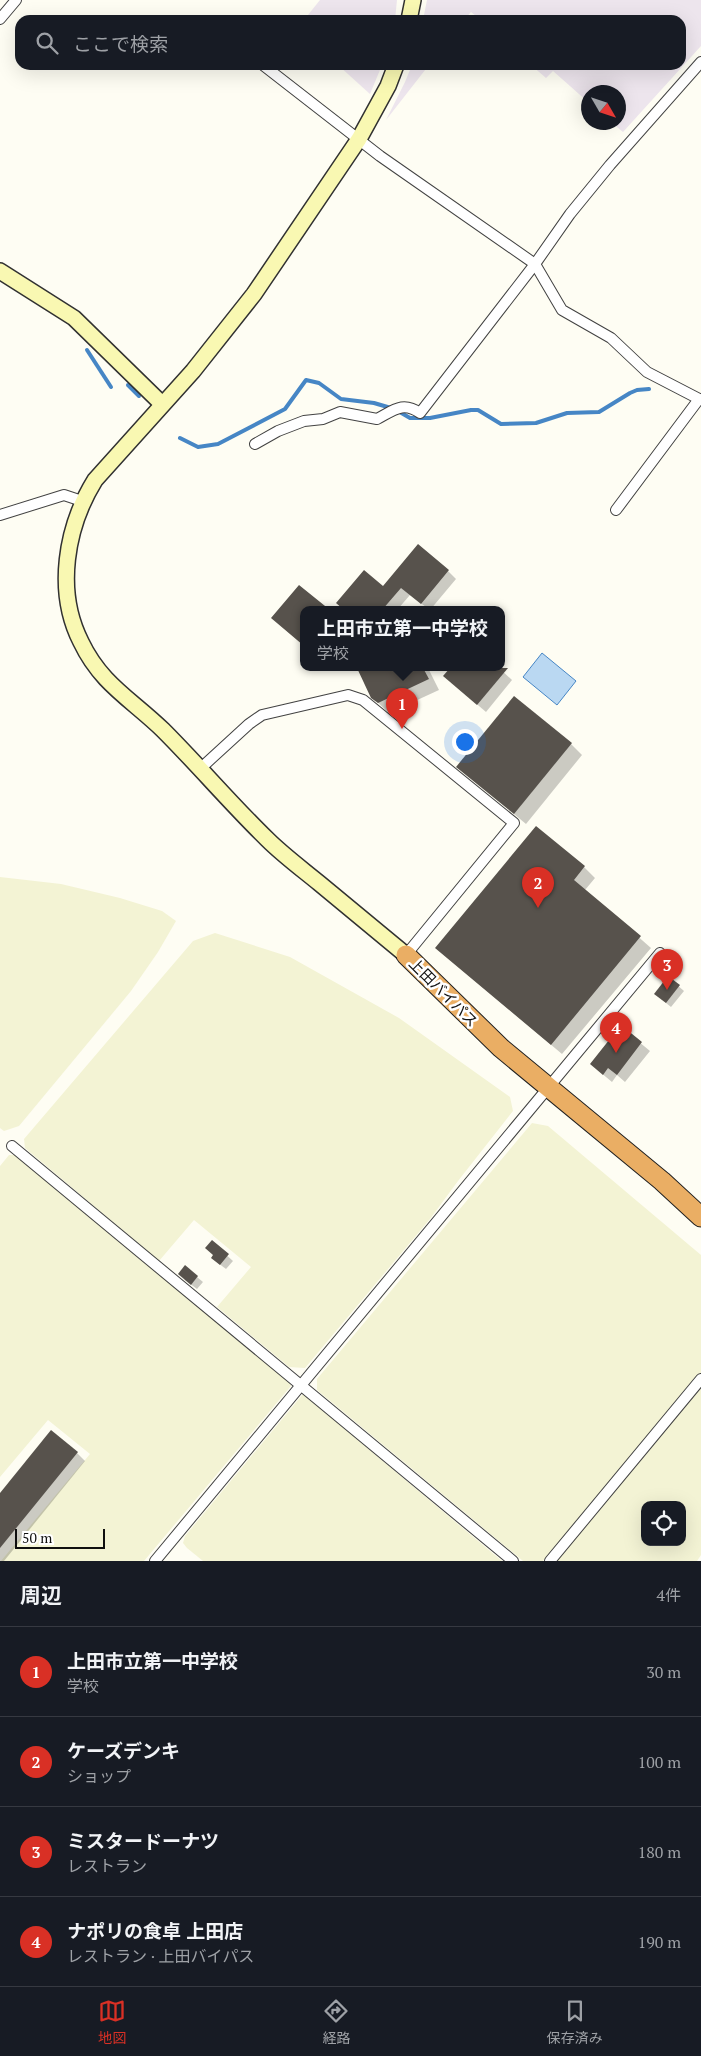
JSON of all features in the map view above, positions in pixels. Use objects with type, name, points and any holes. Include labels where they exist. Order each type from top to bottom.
[{"type":"highway","name":"上田バイパス","points":[[406,955],[508,1043],[701,1217]]},
{"type":"highway","name":"上田バイパス","points":[[552,1084],[701,1201]]},
{"type":"street","points":[[0,19],[16,0]]},
{"type":"street","points":[[410,15],[413,0]]},
{"type":"street","points":[[255,444],[278,431],[304,421],[323,419],[340,412],[378,419],[398,407],[411,406],[420,413],[570,214],[610,165],[701,62]]},
{"type":"street","points":[[269,70],[359,140],[534,264],[562,310],[611,338],[647,372],[700,400],[616,510]]},
{"type":"street","points":[[201,768],[248,724],[262,715],[348,695],[363,700],[514,822],[406,955],[268,839],[151,718],[109,684],[93,664],[80,641],[72,617],[66,568],[73,529],[82,501],[109,462],[193,371],[236,319],[359,140],[385,93],[394,70]]},
{"type":"street","points":[[0,271],[74,318],[162,404]]},
{"type":"street","points":[[0,515],[64,495],[82,501]]},
{"type":"street","points":[[155,1561],[660,953]]},
{"type":"street","points":[[12,1146],[513,1561]]},
{"type":"street","points":[[550,1561],[701,1380]]},
{"type":"shaded area","points":[[320,0],[397,0],[396,15],[308,15]]},
{"type":"shaded area","points":[[427,0],[701,0],[701,46],[686,63],[686,15],[475,15],[471,12],[468,15],[424,15]]},
{"type":"shaded area","points":[[344,70],[380,70],[370,94]]},
{"type":"shaded area","points":[[410,70],[425,70],[386,120]]},
{"type":"shaded area","points":[[537,70],[679,70],[626,129],[626,85],[581,85],[581,96],[553,71],[546,78]]},
{"type":"green space","points":[[0,877],[61,884],[120,898],[162,911],[176,921],[158,952],[131,991],[19,1126],[4,1131],[0,1128]]},
{"type":"green space","points":[[215,933],[290,957],[399,1018],[510,1097],[513,1111],[430,1219],[305,1368],[289,1367],[217,1307],[251,1267],[194,1220],[159,1261],[25,1148],[24,1139],[193,941]]},
{"type":"green space","points":[[532,1123],[548,1126],[701,1255],[701,1373],[543,1561],[523,1561],[317,1390],[317,1379]]},
{"type":"green space","points":[[9,1155],[16,1155],[290,1383],[291,1386],[144,1561],[1,1561],[90,1454],[48,1420],[0,1477],[0,1166]]},
{"type":"green space","points":[[701,1387],[701,1555],[697,1561],[556,1561]]},
{"type":"green space","points":[[303,1394],[502,1561],[203,1561],[187,1548],[183,1543],[185,1536]]},
{"type":"water","points":[[542,653],[576,681],[557,705],[523,677]]},
{"type":"building","points":[[418,544],[449,570],[421,604],[401,588],[385,606],[339,606],[336,603],[364,570],[383,586]]},
{"type":"building","points":[[299,585],[325,606],[300,606],[300,642],[271,618]]},
{"type":"building","points":[[505,668],[508,668],[477,705],[443,676],[447,671],[505,671]]},
{"type":"building","points":[[358,671],[425,671],[429,679],[378,703],[371,698]]},
{"type":"building","points":[[514,696],[572,743],[514,814],[456,767]]},
{"type":"building","points":[[536,826],[585,866],[574,880],[641,936],[551,1045],[435,948]]},
{"type":"building","points":[[668,976],[680,985],[666,1003],[654,994]]},
{"type":"building","points":[[621,1025],[642,1042],[617,1075],[608,1068],[603,1075],[590,1064]]},
{"type":"building","points":[[212,1240],[229,1254],[220,1265],[211,1258],[213,1255],[205,1248]]},
{"type":"building","points":[[185,1265],[198,1276],[191,1285],[178,1274]]},
{"type":"building","points":[[51,1430],[78,1452],[0,1548],[0,1493]]},
{"type":"waterway","points":[[87,350],[111,387]]},
{"type":"waterway","points":[[180,438],[198,447],[218,444],[285,409],[306,380],[319,383],[341,399],[374,403],[391,408]]},
{"type":"waterway","points":[[128,385],[139,396]]},
{"type":"waterway","points":[[398,411],[410,418],[430,418],[478,410],[501,424],[536,423],[567,413],[599,412],[630,393],[649,389]]},
{"type":"place","name":"上田市立第一中学校","points":[[402,729]]},
{"type":"place","name":"ケーズデンキ","points":[[538,908]]},
{"type":"place","name":"ミスタードーナツ","points":[[667,990]]},
{"type":"place","name":"ナポリの食卓 上田店","points":[[616,1053]]}]
